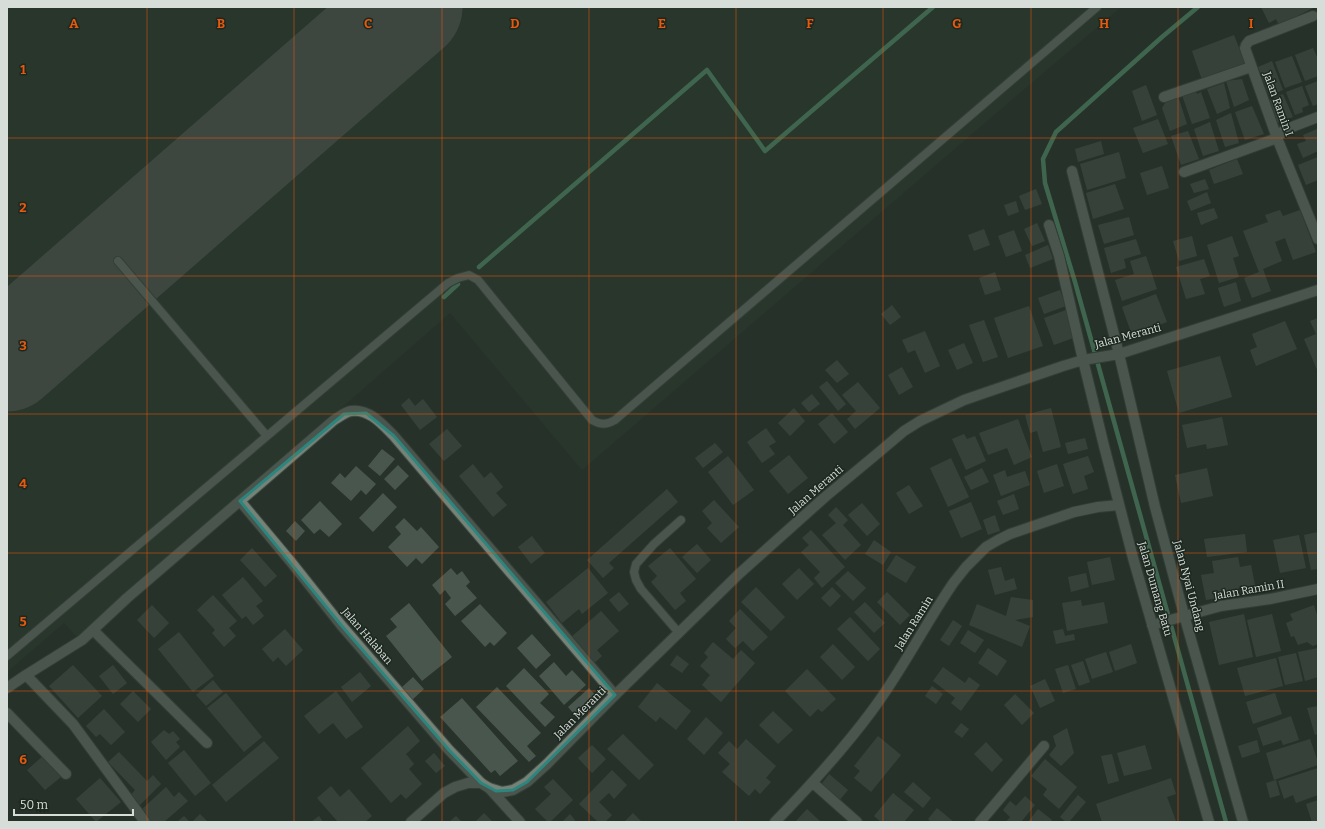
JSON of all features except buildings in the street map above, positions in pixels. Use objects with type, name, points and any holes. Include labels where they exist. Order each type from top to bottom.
[{"type":"street","name":"Jalan Ramin I","points":[[1313,16],[1249,41],[1246,45],[1246,51],[1277,138],[1318,239]]},
{"type":"street","points":[[1164,97],[1251,67]]},
{"type":"street","points":[[1184,172],[1277,138],[1284,130],[1318,117]]},
{"type":"street","name":"Jalan Nyai Undang","points":[[1072,171],[1114,355],[1155,507],[1180,616],[1243,822]]},
{"type":"street","name":"Jalan Dumang Batu","points":[[1049,225],[1088,359],[1104,446],[1133,558],[1156,624],[1210,822]]},
{"type":"street","name":"Jalan Meranti","points":[[411,822],[444,793],[468,782],[502,792],[513,790],[527,782],[740,573],[825,497],[904,431],[935,413],[964,400],[1032,376],[1088,359],[1114,355],[1318,290]]},
{"type":"street","points":[[7,688],[82,640],[127,598],[334,420],[352,411],[366,413],[379,421],[394,436],[615,696]]},
{"type":"street","name":"Jalan Halaban","points":[[240,501],[341,625],[449,750],[520,822]]},
{"type":"street","name":"Jalan Ramin","points":[[775,822],[813,783],[871,712],[954,582],[966,567],[986,547],[1010,534],[1074,512],[1098,507],[1119,505]]},
{"type":"street","name":"Jalan Ramin II","points":[[1156,624],[1180,616],[1221,606],[1318,590]]},
{"type":"street","points":[[93,630],[207,743]]},
{"type":"street","points":[[26,675],[48,696],[73,724],[145,822]]},
{"type":"street","points":[[7,713],[66,774]]},
{"type":"street","points":[[980,822],[1044,746]]},
{"type":"street","points":[[813,783],[857,822]]},
{"type":"lane","points":[[7,656],[448,283],[458,278],[469,275],[478,280],[592,420],[600,424],[608,424],[615,420],[1098,7]]},
{"type":"lane","points":[[118,261],[267,436]]},
{"type":"lane","points":[[679,633],[642,589],[636,580],[634,572],[636,564],[654,544],[681,520]]},
{"type":"highlighted area","points":[[366,413],[394,436],[615,695],[527,782],[513,790],[496,791],[481,783],[449,750],[341,625],[240,501],[344,414]]},
{"type":"shaded area","points":[[7,7],[1121,7],[582,470],[450,313],[78,638],[64,623],[7,672]]},
{"type":"waterway","points":[[479,267],[707,70],[765,151],[933,7]]},
{"type":"waterway","points":[[1198,7],[1162,37],[1056,132],[1043,159],[1045,183],[1075,282],[1226,822]]},
{"type":"waterway","points":[[444,297],[458,284]]},
{"type":"runway","points":[[7,358],[409,7]]}]
